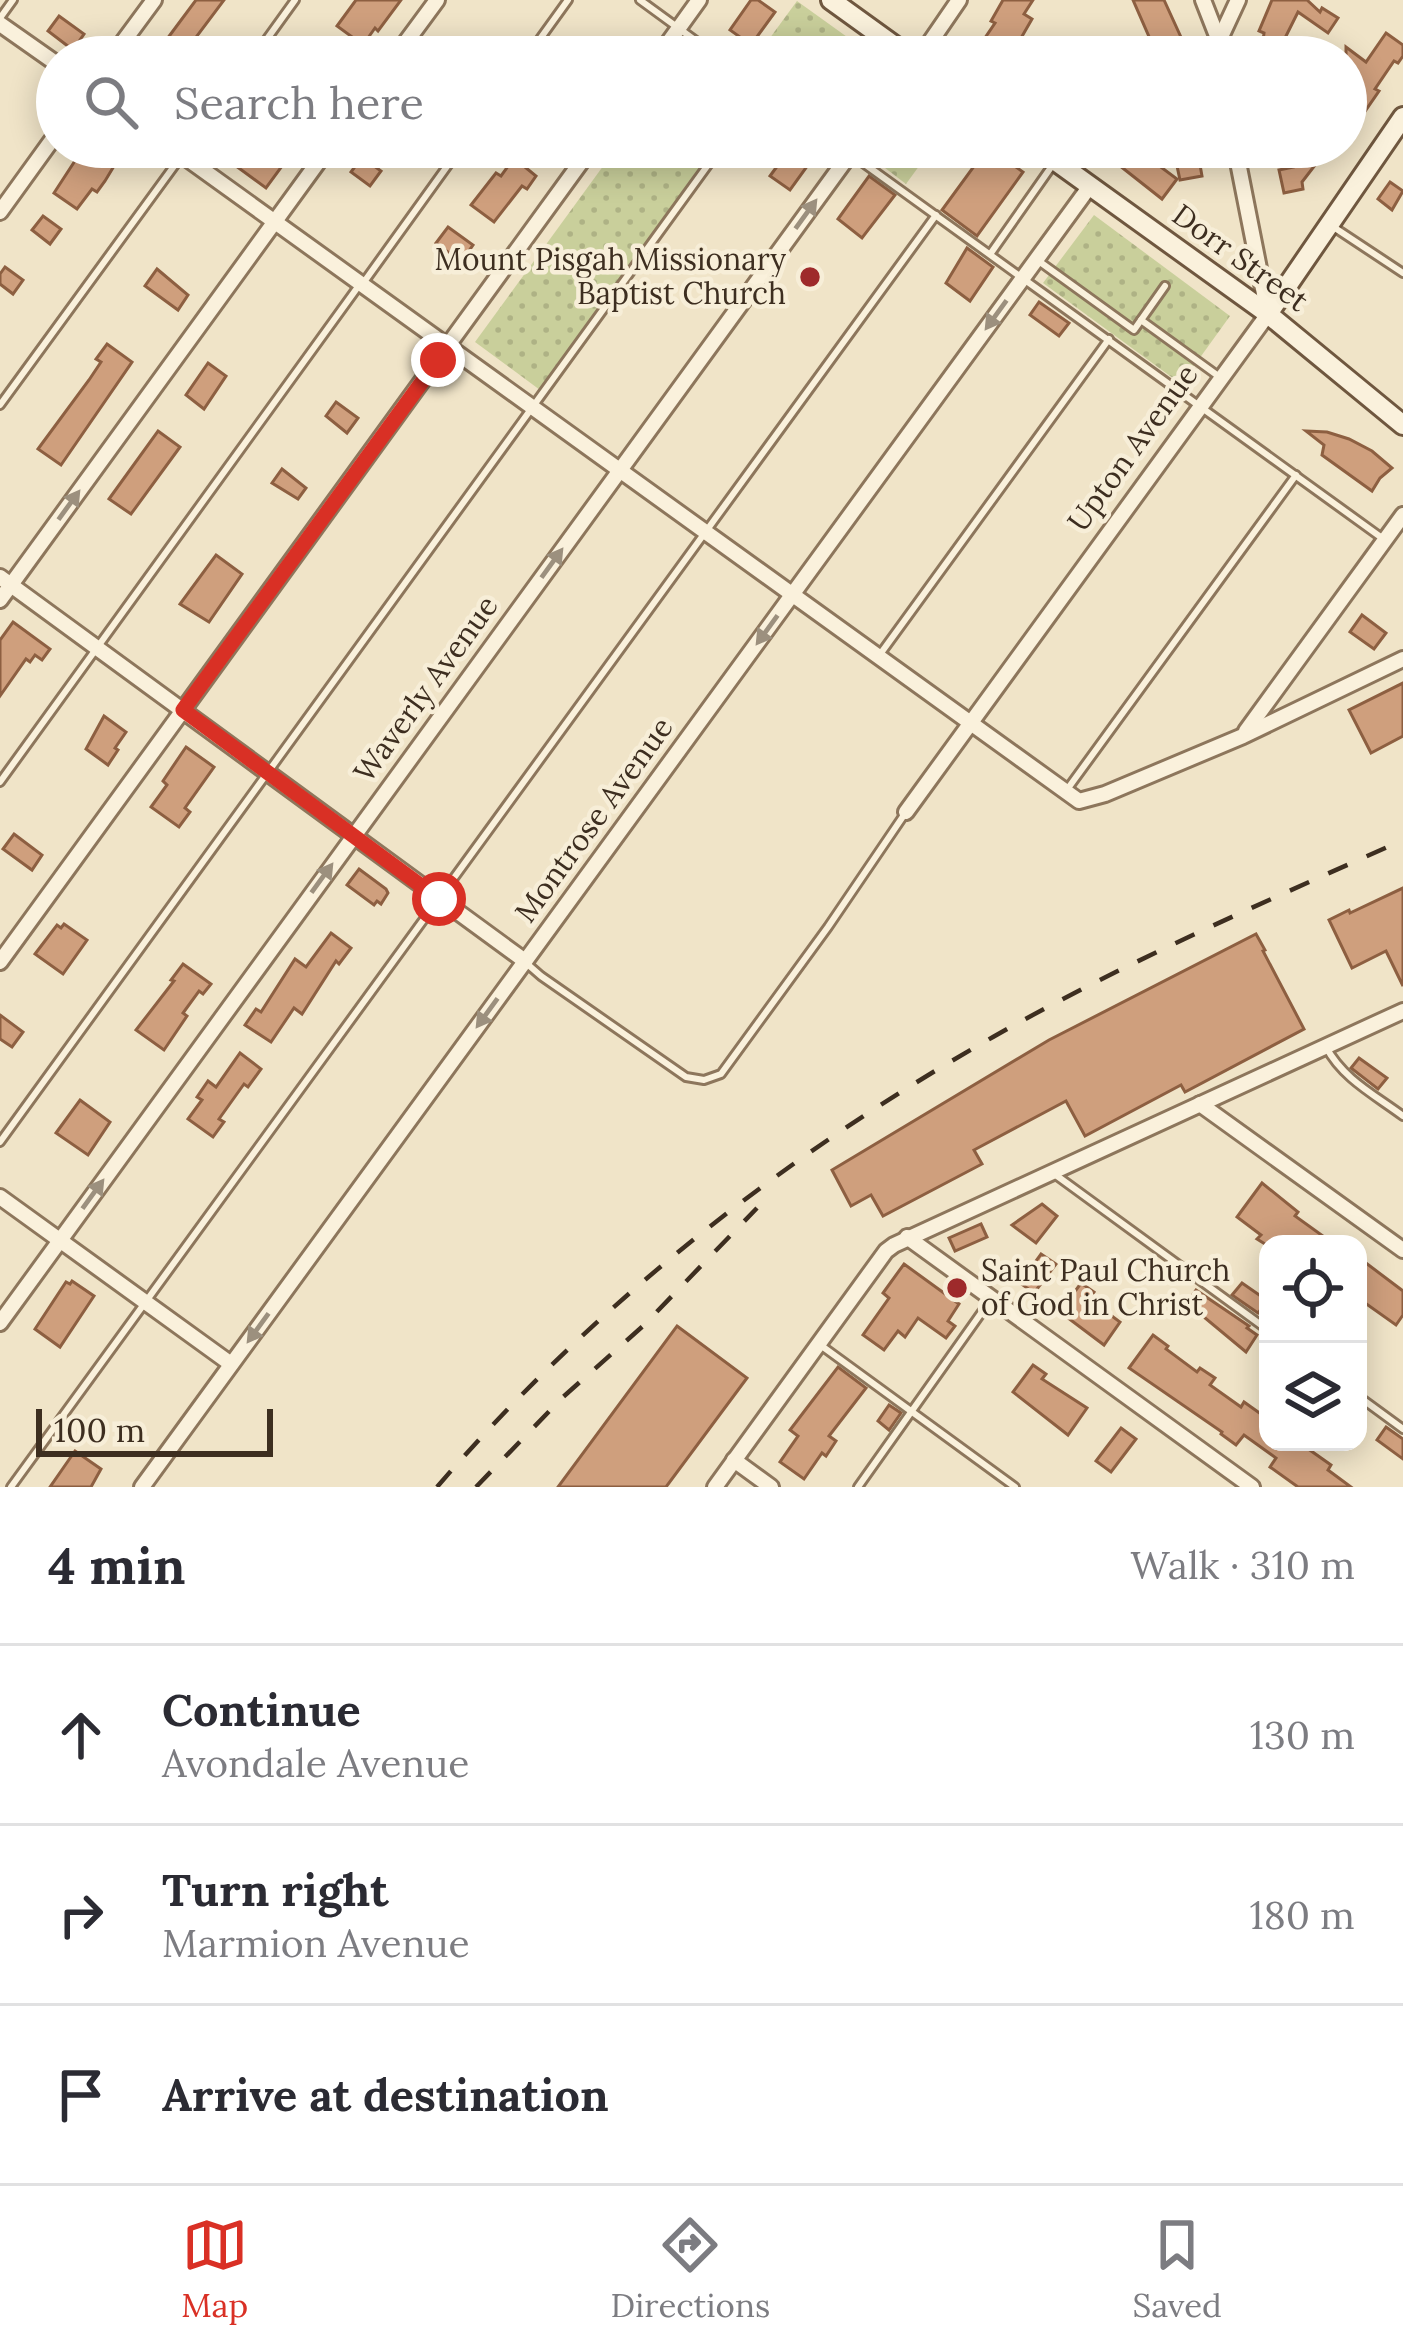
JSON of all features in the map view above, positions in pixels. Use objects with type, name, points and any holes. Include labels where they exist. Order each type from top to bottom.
[{"type":"main road","points":[[831,0],[881,36]]},
{"type":"main road","name":"Upton Avenue","points":[[1268,314],[1400,130]]},
{"type":"main road","name":"Dorr Street","points":[[1064,168],[1268,314],[1403,424]]},
{"type":"street","points":[[127,36],[154,0]]},
{"type":"street","points":[[410,36],[436,0]]},
{"type":"street","points":[[673,36],[699,0]]},
{"type":"street","points":[[934,36],[959,0]]},
{"type":"street","points":[[1203,0],[1216,36]]},
{"type":"street","points":[[1226,36],[1238,0]]},
{"type":"street","points":[[0,21],[36,48]]},
{"type":"street","points":[[0,212],[36,162]]},
{"type":"street","points":[[204,168],[1072,796],[1105,794],[1243,736],[1403,659]]},
{"type":"street","points":[[0,600],[6,581],[314,168]]},
{"type":"street","points":[[0,962],[577,168]]},
{"type":"street","name":"Waverly Avenue","points":[[0,1323],[835,168]]},
{"type":"street","points":[[1239,168],[1268,314]]},
{"type":"street","name":"Montrose Avenue","points":[[142,1487],[1090,187]]},
{"type":"street","name":"Upton Avenue","points":[[906,812],[1268,314]]},
{"type":"street","points":[[1243,736],[1403,515]]},
{"type":"street","points":[[6,581],[524,961]]},
{"type":"street","points":[[715,1487],[886,1251],[907,1237],[1403,1011]]},
{"type":"street","points":[[1200,1104],[1403,1250]]},
{"type":"street","points":[[0,1197],[231,1364]]},
{"type":"street","points":[[907,1237],[1252,1487]]},
{"type":"street","points":[[734,1460],[772,1487]]},
{"type":"lane","points":[[0,21],[13,0]]},
{"type":"lane","points":[[269,36],[295,0]]},
{"type":"lane","points":[[542,36],[568,0]]},
{"type":"lane","points":[[640,0],[690,36]]},
{"type":"lane","points":[[0,405],[168,168]]},
{"type":"lane","points":[[0,782],[446,168]]},
{"type":"lane","points":[[0,1142],[706,168]]},
{"type":"lane","points":[[874,168],[1385,540]]},
{"type":"lane","points":[[991,253],[1050,168]]},
{"type":"lane","points":[[11,1487],[936,214]]},
{"type":"lane","points":[[1329,225],[1403,273]]},
{"type":"lane","points":[[1036,260],[1134,330],[1166,286]]},
{"type":"lane","points":[[1141,320],[1221,378]]},
{"type":"lane","points":[[879,656],[1109,339]]},
{"type":"lane","points":[[1072,796],[1296,475]]},
{"type":"lane","points":[[524,961],[686,1077],[704,1080],[721,1074],[906,812]]},
{"type":"lane","points":[[1325,1046],[1346,1075],[1403,1116]]},
{"type":"lane","points":[[1050,1171],[1259,1323]]},
{"type":"lane","points":[[858,1487],[992,1299]]},
{"type":"lane","points":[[819,1344],[1015,1487]]},
{"type":"lane","points":[[1367,1403],[1403,1429]]},
{"type":"green space","points":[[797,1],[846,36],[771,36]]},
{"type":"green space","points":[[602,168],[700,168],[543,390],[475,342]]},
{"type":"green space","points":[[885,168],[918,168],[906,184]]},
{"type":"green space","points":[[1094,215],[1230,316],[1181,384],[1043,283]]},
{"type":"building","points":[[196,0],[224,0],[197,36],[169,36]]},
{"type":"building","points":[[356,0],[401,0],[369,36],[351,36],[337,26]]},
{"type":"building","points":[[751,0],[775,12],[758,36],[738,36],[730,30]]},
{"type":"building","points":[[1003,0],[1033,0],[1024,14],[1032,19],[1022,36],[986,36],[995,23],[991,21]]},
{"type":"building","points":[[1133,0],[1164,0],[1180,36],[1149,36]]},
{"type":"building","points":[[1272,0],[1307,0],[1320,12],[1322,8],[1338,18],[1328,33],[1298,12],[1286,36],[1264,36],[1259,31]]},
{"type":"building","points":[[59,16],[84,34],[55,36],[48,31]]},
{"type":"building","points":[[1386,33],[1403,45],[1403,56],[1398,63],[1394,61],[1367,108],[1367,61]]},
{"type":"building","points":[[70,168],[113,168],[97,192],[92,189],[77,209],[54,193]]},
{"type":"building","points":[[239,168],[281,168],[266,188]]},
{"type":"building","points":[[354,168],[381,171],[370,186],[351,172]]},
{"type":"building","points":[[507,168],[526,168],[536,176],[494,222],[471,205],[496,173],[501,176]]},
{"type":"building","points":[[776,168],[806,168],[790,190],[770,176]]},
{"type":"building","points":[[973,168],[1023,172],[977,236],[942,210]]},
{"type":"building","points":[[1123,168],[1162,168],[1177,179],[1162,199]]},
{"type":"building","points":[[1177,168],[1201,168],[1202,176],[1180,180]]},
{"type":"building","points":[[1313,168],[1302,182],[1303,189],[1284,193],[1279,170]]},
{"type":"building","points":[[869,176],[895,195],[862,238],[838,219]]},
{"type":"building","points":[[1390,182],[1403,191],[1392,210],[1378,199]]},
{"type":"building","points":[[43,216],[61,229],[50,244],[32,230]]},
{"type":"building","points":[[448,227],[473,245],[461,262],[436,243]]},
{"type":"building","points":[[967,248],[993,267],[970,301],[946,283]]},
{"type":"building","points":[[5,267],[23,280],[13,294],[0,284]]},
{"type":"building","points":[[157,269],[188,295],[178,310],[145,286]]},
{"type":"building","points":[[1039,302],[1069,323],[1059,336],[1030,315]]},
{"type":"building","points":[[107,344],[132,362],[61,465],[38,449],[101,362],[96,359]]},
{"type":"building","points":[[208,363],[226,376],[204,409],[186,395]]},
{"type":"building","points":[[336,402],[358,418],[347,433],[326,416]]},
{"type":"building","points":[[158,431],[180,447],[131,514],[109,499]]},
{"type":"building","points":[[1306,431],[1349,439],[1392,468],[1372,491],[1322,455],[1324,445]]},
{"type":"building","points":[[282,469],[306,488],[298,499],[272,483]]},
{"type":"building","points":[[216,555],[242,574],[209,622],[180,604]]},
{"type":"building","points":[[1362,615],[1386,633],[1374,649],[1350,632]]},
{"type":"building","points":[[13,622],[50,649],[42,660],[35,655],[30,662],[26,659],[0,696],[0,640]]},
{"type":"building","points":[[1403,683],[1403,736],[1371,753],[1349,710]]},
{"type":"building","points":[[104,716],[126,732],[108,765],[86,749]]},
{"type":"building","points":[[186,747],[214,767],[185,808],[190,812],[179,827],[151,807]]},
{"type":"building","points":[[14,834],[42,855],[32,870],[3,849]]},
{"type":"building","points":[[359,869],[386,889],[381,904],[374,905],[347,885]]},
{"type":"building","points":[[1403,888],[1403,986],[1386,951],[1352,968],[1329,920]]},
{"type":"building","points":[[64,924],[87,940],[63,974],[35,954],[57,925]]},
{"type":"building","points":[[331,933],[351,948],[339,964],[336,961],[302,1014],[294,1008],[271,1042],[245,1025],[256,1009],[261,1012],[295,959],[306,967]]},
{"type":"building","points":[[1256,934],[1304,1029],[1185,1092],[1181,1085],[1085,1136],[1066,1101],[974,1150],[982,1164],[883,1216],[871,1195],[851,1206],[832,1170],[1049,1040]]},
{"type":"building","points":[[183,964],[211,984],[203,994],[199,991],[183,1013],[187,1016],[164,1050],[136,1030]]},
{"type":"building","points":[[0,1015],[23,1032],[12,1047],[0,1039]]},
{"type":"building","points":[[240,1053],[261,1069],[219,1119],[224,1122],[213,1137],[188,1119],[208,1081],[216,1087]]},
{"type":"building","points":[[1359,1058],[1387,1078],[1378,1089],[1351,1068]]},
{"type":"building","points":[[80,1100],[110,1122],[88,1155],[56,1133]]},
{"type":"building","points":[[1262,1183],[1321,1235],[1261,1235],[1237,1217]]},
{"type":"building","points":[[1042,1204],[1057,1216],[1036,1243],[1012,1225]]},
{"type":"building","points":[[981,1224],[987,1237],[955,1251],[949,1238]]},
{"type":"building","points":[[1041,1254],[1056,1264],[1034,1293],[1020,1283]]},
{"type":"building","points":[[904,1264],[959,1304],[948,1321],[955,1326],[946,1338],[918,1318],[905,1337],[898,1331],[884,1350],[863,1335],[889,1298],[883,1293]]},
{"type":"building","points":[[1367,1264],[1403,1291],[1403,1315],[1396,1325],[1367,1304]]},
{"type":"building","points":[[66,1282],[94,1296],[60,1347],[35,1329]]},
{"type":"building","points":[[1081,1283],[1094,1292],[1089,1299],[1120,1322],[1104,1345],[1060,1312]]},
{"type":"building","points":[[1242,1283],[1259,1295],[1259,1312],[1258,1313],[1232,1295]]},
{"type":"building","points":[[1196,1290],[1257,1335],[1246,1352],[1187,1303]]},
{"type":"building","points":[[677,1326],[747,1378],[666,1487],[558,1487]]},
{"type":"building","points":[[1153,1335],[1197,1372],[1200,1368],[1215,1378],[1210,1385],[1241,1407],[1244,1402],[1259,1413],[1259,1446],[1244,1435],[1236,1445],[1129,1368]]},
{"type":"building","points":[[1033,1365],[1046,1374],[1042,1379],[1087,1408],[1068,1435],[1013,1392]]},
{"type":"building","points":[[838,1367],[866,1388],[829,1436],[836,1441],[826,1456],[822,1453],[804,1479],[780,1462],[798,1436],[790,1430]]},
{"type":"building","points":[[889,1405],[901,1413],[889,1430],[878,1421]]},
{"type":"building","points":[[1386,1427],[1403,1439],[1403,1459],[1377,1440]]},
{"type":"building","points":[[1121,1428],[1136,1439],[1111,1472],[1096,1461]]},
{"type":"building","points":[[75,1451],[101,1469],[91,1487],[50,1487]]},
{"type":"building","points":[[1266,1451],[1311,1451],[1351,1487],[1298,1487],[1270,1467],[1276,1458]]},
{"type":"railway","points":[[437,1487],[560,1356],[627,1296],[767,1183],[840,1132],[993,1037],[1093,983],[1403,840]]},
{"type":"railway","points":[[476,1487],[757,1208]]},
{"type":"place","name":"Mount Pisgah Missionary Baptist Church","points":[[810,277]]},
{"type":"place","name":"Saint Paul Church of God in Christ","points":[[957,1288]]},
{"type":"route","points":[[438,360],[183,710],[439,899]]}]
